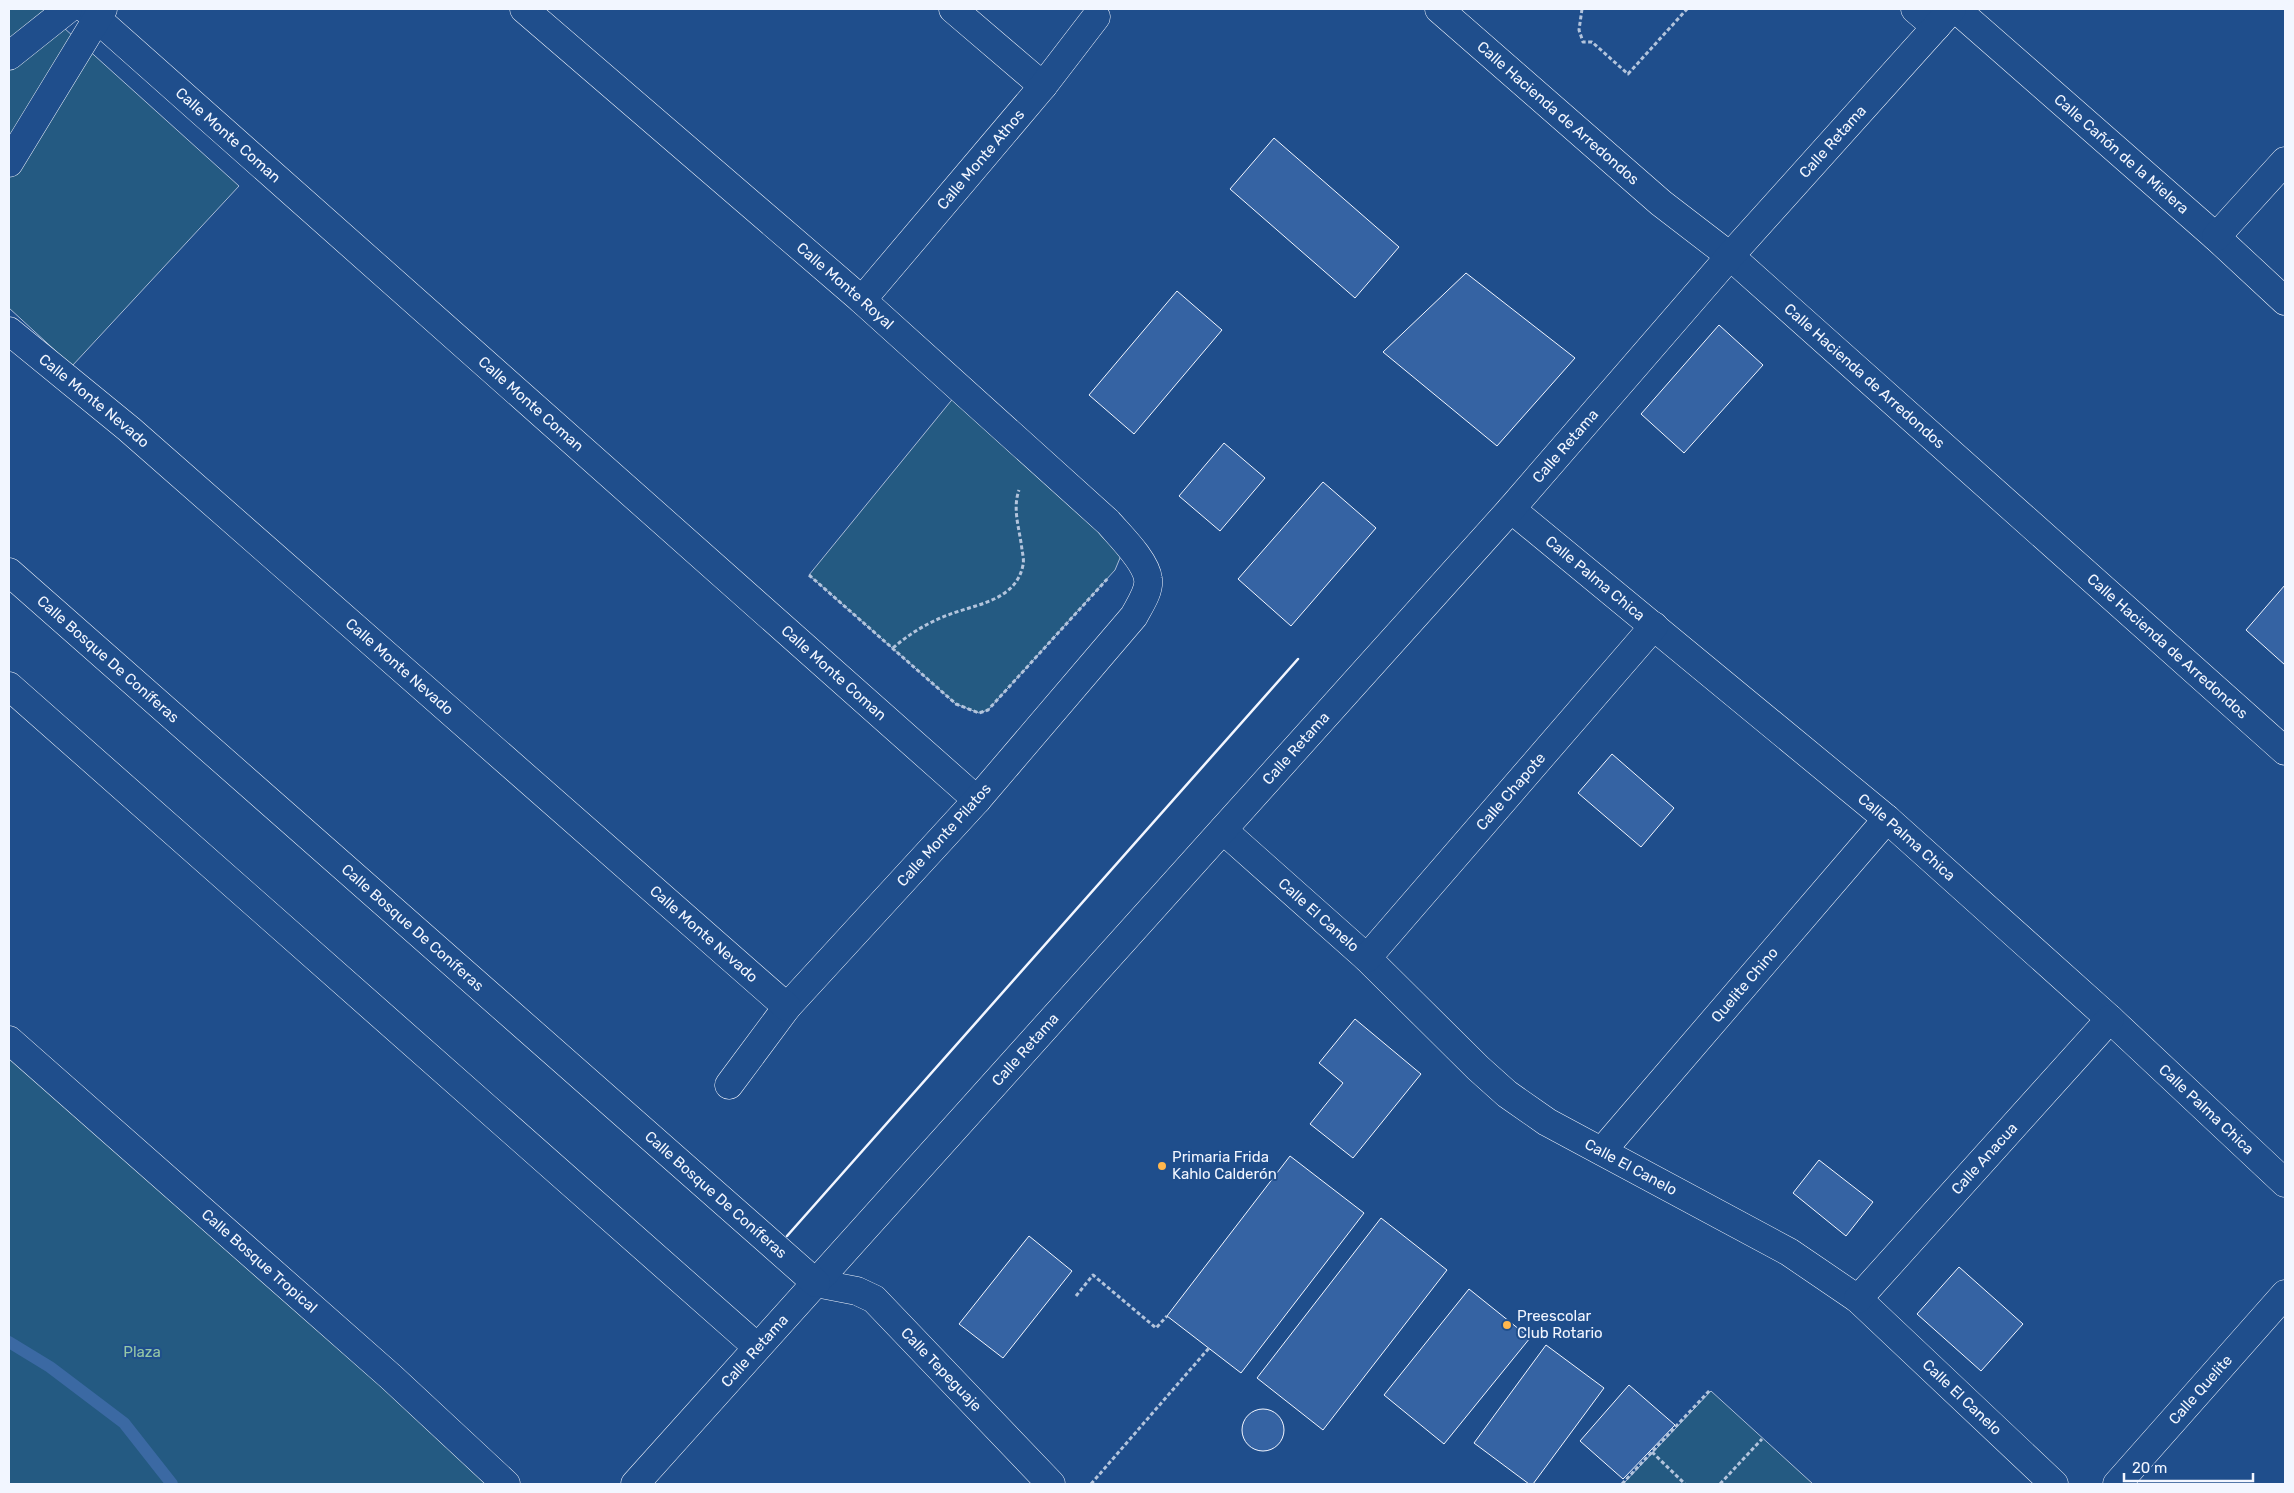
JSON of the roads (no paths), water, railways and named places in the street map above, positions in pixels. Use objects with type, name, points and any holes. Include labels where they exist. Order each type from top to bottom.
[{"type":"street","points":[[9,56],[68,9]]},
{"type":"street","name":"Calle Monte Royal","points":[[524,9],[862,300],[1108,522],[1136,555],[1148,579]]},
{"type":"street","points":[[953,9],[1043,86]]},
{"type":"street","name":"Calle Hacienda de Arredondos","points":[[1438,9],[1661,203],[1730,256],[2285,751]]},
{"type":"street","points":[[1915,9],[1944,18]]},
{"type":"street","name":"Calle Cañón de la Mielera","points":[[1956,9],[2216,237],[2285,301]]},
{"type":"street","points":[[9,164],[95,12]]},
{"type":"street","name":"Calle Monte Coman","points":[[95,12],[977,800]]},
{"type":"street","name":"Calle Monte Athos","points":[[862,300],[1043,86],[1096,17]]},
{"type":"street","name":"Calle Retama","points":[[634,1484],[1511,509],[1730,256],[1944,18]]},
{"type":"street","points":[[2216,237],[2285,161]]},
{"type":"street","name":"Calle Monte Nevado","points":[[9,331],[129,429],[787,1007]]},
{"type":"street","name":"Calle Palma Chica","points":[[1511,509],[1888,819],[2110,1019],[2285,1183]]},
{"type":"street","name":"Calle Bosque De Coníferas","points":[[9,572],[816,1283]]},
{"type":"street","name":"Calle Monte Pilatos","points":[[730,1085],[787,1007],[977,800],[1134,616],[1147,590],[1148,579]]},
{"type":"street","name":"Calle Chapote","points":[[1367,958],[1654,626]]},
{"type":"street","points":[[9,686],[758,1347]]},
{"type":"street","name":"Quelite Chino","points":[[1602,1151],[1888,819]]},
{"type":"street","name":"Calle El Canelo","points":[[1223,830],[1367,958],[1478,1068],[1507,1094],[1548,1122],[1789,1252],[1858,1299],[2054,1484]]},
{"type":"street","name":"Calle Anacua","points":[[1858,1299],[2110,1019]]},
{"type":"street","name":"Calle Bosque Tropical","points":[[9,1040],[383,1370],[506,1484]]},
{"type":"street","name":"Calle Tepeguaje","points":[[816,1283],[858,1291],[874,1299],[1051,1484]]},
{"type":"street","name":"Calle Quelite","points":[[2117,1484],[2285,1294]]},
{"type":"waterway","points":[[9,1342],[50,1367],[124,1423],[172,1484]]},
{"type":"place","name":"Primaria Frida Kahlo Calderón","points":[[1162,1166]]},
{"type":"place","name":"Preescolar Club Rotario","points":[[1507,1325]]},
{"type":"park label","name":"Plaza","points":[[142,1352]]}]
